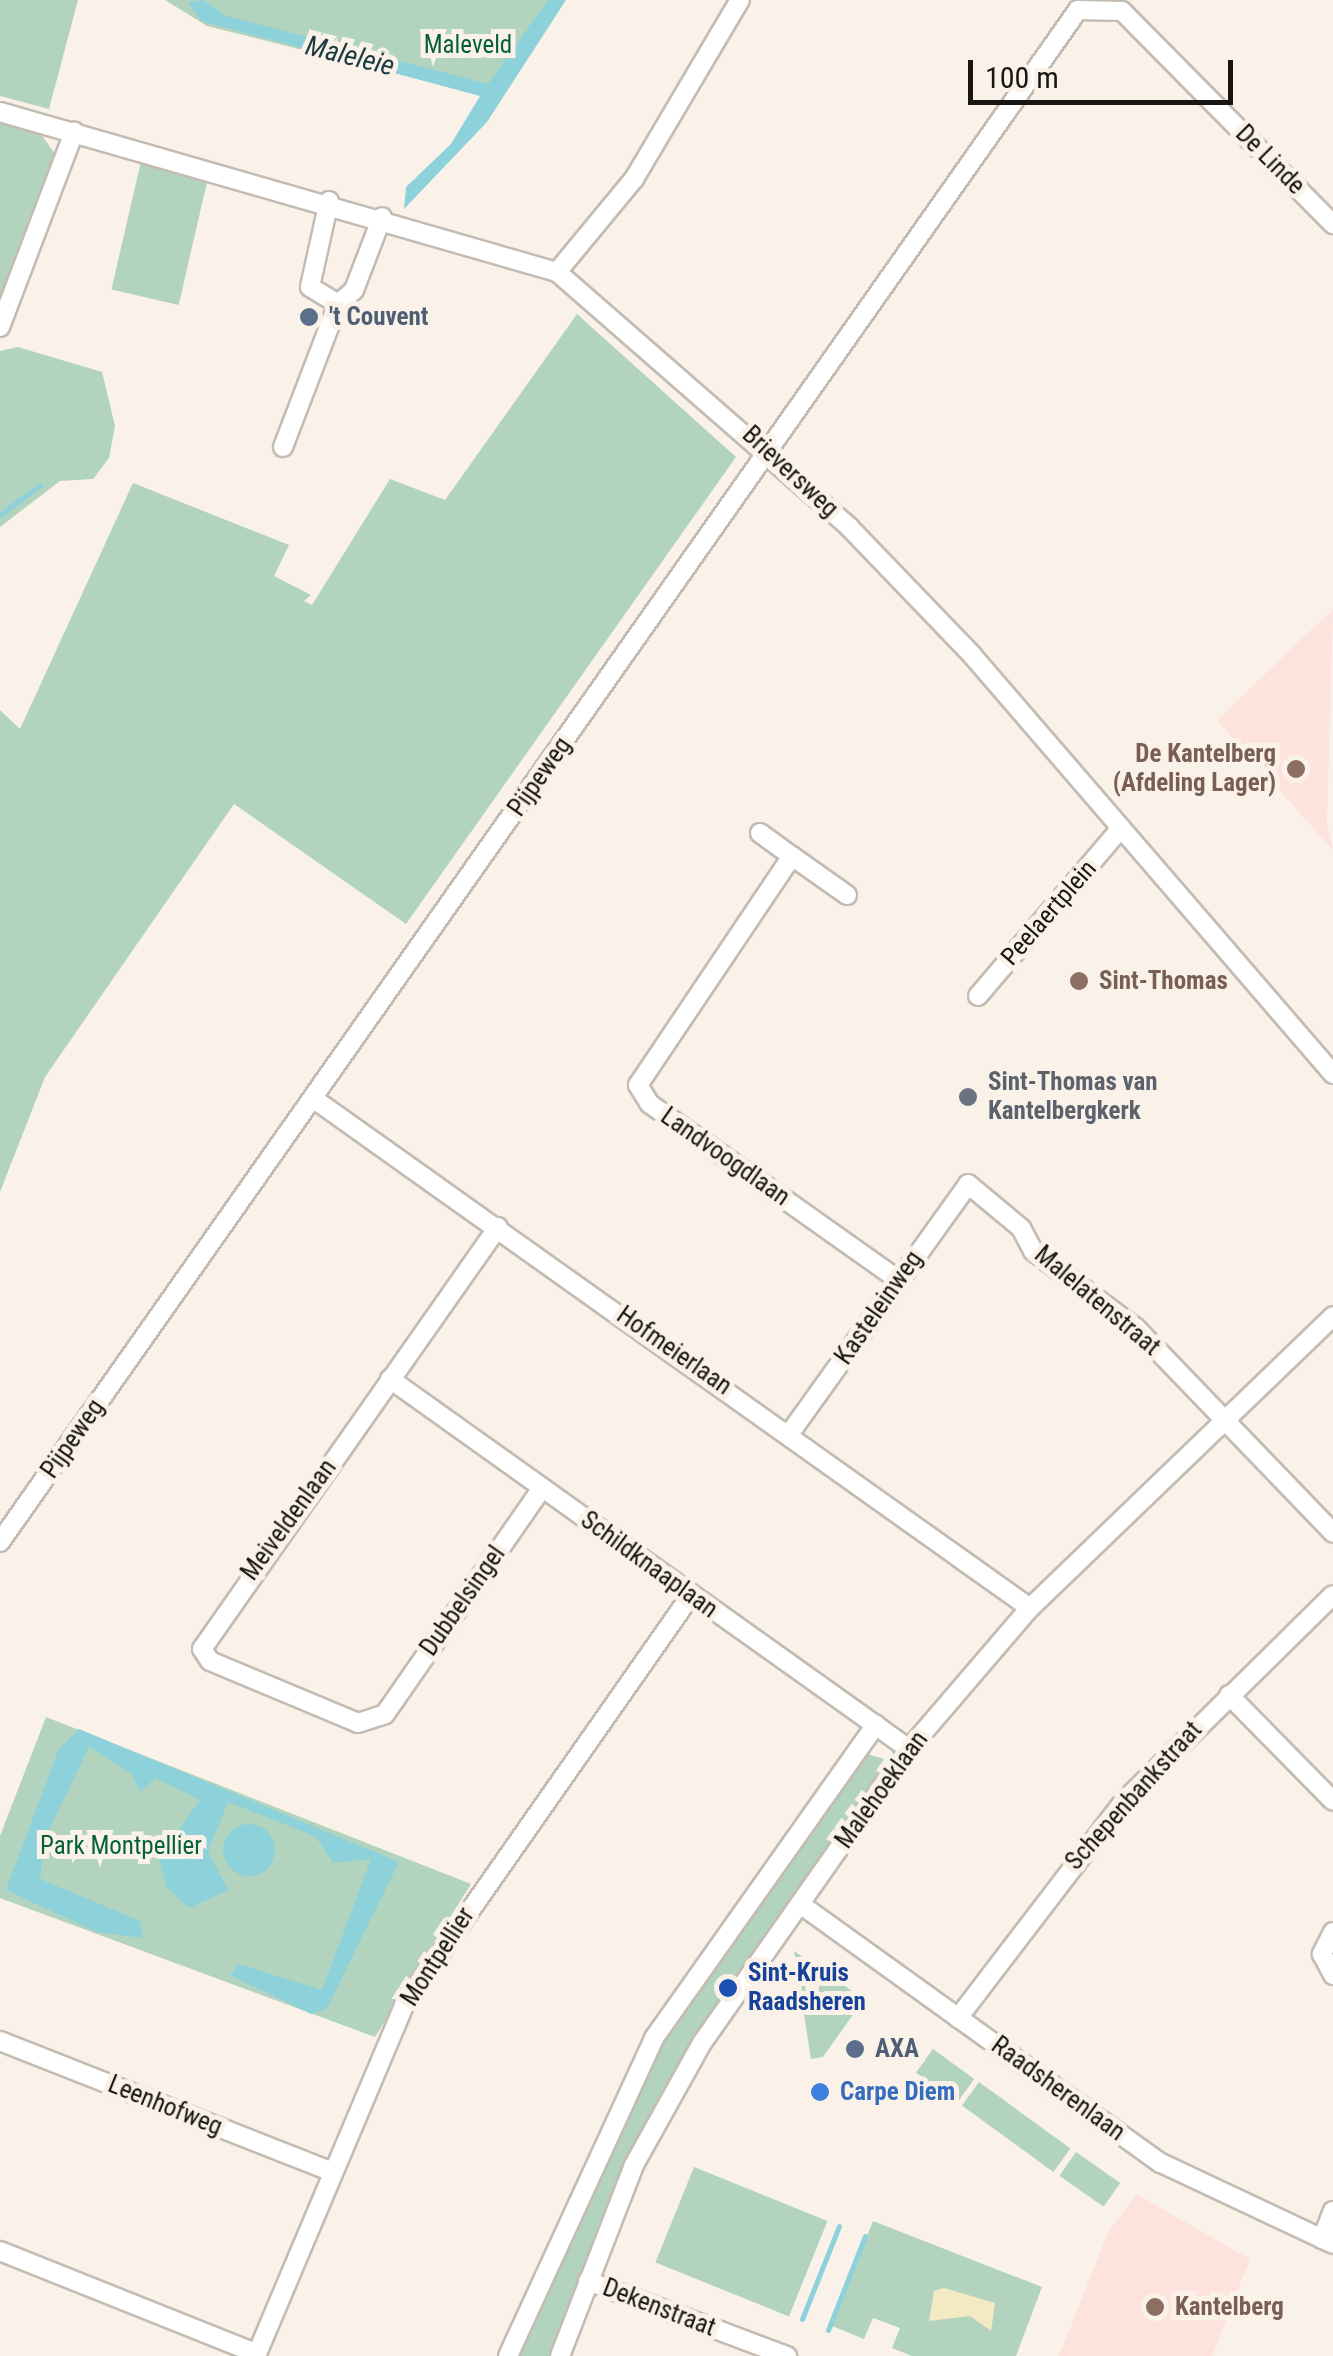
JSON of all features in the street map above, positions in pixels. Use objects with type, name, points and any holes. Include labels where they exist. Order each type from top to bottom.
[{"type":"street","points":[[556,272],[634,178],[740,0]]},
{"type":"street","name":"De Linde","points":[[1074,5],[1122,11],[1333,224]]},
{"type":"street","name":"Pijpeweg","points":[[0,1542],[770,452],[1074,5]]},
{"type":"street","points":[[0,112],[74,132],[0,327]]},
{"type":"street","name":"Brieversweg","points":[[74,132],[329,201],[556,272],[770,452],[972,655],[1333,1074]]},
{"type":"street","points":[[329,201],[310,286],[338,304]]},
{"type":"street","points":[[282,446],[338,304],[354,290],[382,217]]},
{"type":"street","name":"Peelaertplein","points":[[978,996],[1120,830]]},
{"type":"street","points":[[760,833],[847,895]]},
{"type":"street","name":"Landvoogdlaan","points":[[792,856],[638,1085],[650,1104],[899,1280]]},
{"type":"street","name":"Hofmeierlaan","points":[[314,1099],[790,1433],[1030,1608]]},
{"type":"street","name":"Kasteleinweg","points":[[790,1433],[968,1184]]},
{"type":"street","name":"Malelatenstraat","points":[[968,1184],[1021,1228],[1033,1252],[1136,1328],[1333,1532]]},
{"type":"street","name":"Meiveldenlaan","points":[[385,1714],[358,1722],[210,1661],[202,1649],[498,1227]]},
{"type":"street","name":"Malehoeklaan","points":[[560,2356],[634,2164],[702,2043],[909,1749],[1030,1608],[1333,1316]]},
{"type":"street","name":"Schildknaaplaan","points":[[390,1379],[909,1749]]},
{"type":"street","name":"Dubbelsingel","points":[[385,1714],[542,1488]]},
{"type":"street","name":"Schepenbankstraat","points":[[958,2018],[1076,1857],[1229,1695],[1333,1595]]},
{"type":"street","name":"Montpellier","points":[[256,2355],[330,2171],[404,2005],[690,1596]]},
{"type":"street","points":[[1229,1695],[1333,1801]]},
{"type":"street","name":"Malehoeklaan","points":[[508,2356],[654,2038],[876,1725]]},
{"type":"street","name":"Raadsherenlaan","points":[[800,1904],[1196,2185],[1327,2242]]},
{"type":"street","points":[[1333,1932],[1322,1954],[1333,1974]]},
{"type":"street","name":"Leenhofweg","points":[[0,2041],[330,2171]]},
{"type":"street","points":[[1327,2242],[1333,2210]]},
{"type":"street","points":[[0,2252],[256,2355]]},
{"type":"street","name":"Dekenstraat","points":[[588,2281],[786,2356]]},
{"type":"shaded area","name":"De Kantelberg (Afdeling Lager)","points":[[1333,609],[1327,823],[1333,850],[1217,720]]},
{"type":"shaded area","name":"Kantelberg","points":[[1136,2194],[1250,2259],[1212,2356],[1059,2356],[1108,2233]]},
{"type":"green space","points":[[0,0],[78,0],[49,109],[0,96]]},
{"type":"green space","name":"Maleveld","points":[[165,0],[557,0],[486,96],[207,26]]},
{"type":"green space","points":[[0,120],[38,130],[58,158],[0,325]]},
{"type":"green space","points":[[142,157],[209,173],[179,305],[111,290]]},
{"type":"green space","points":[[577,314],[736,457],[406,924],[234,804],[45,1077],[0,1192],[0,710],[20,729],[133,483],[289,545],[274,576],[311,595],[304,601],[312,605],[390,479],[445,500]]},
{"type":"green space","points":[[18,347],[102,372],[115,426],[109,458],[93,479],[60,481],[0,527],[0,351]]},
{"type":"green space","name":"Park Montpellier","points":[[46,1717],[471,1884],[375,2037],[0,1898],[0,1836]]},
{"type":"green space","points":[[864,1753],[884,1759],[883,1774],[680,2065],[619,2180],[549,2356],[517,2356],[659,2044]]},
{"type":"green space","points":[[794,1951],[864,1999],[823,2057],[811,2059]]},
{"type":"green space","points":[[933,2049],[974,2079],[957,2102],[916,2072]]},
{"type":"green space","points":[[979,2082],[1070,2148],[1053,2172],[962,2105]]},
{"type":"green space","points":[[1076,2152],[1120,2183],[1104,2207],[1059,2176]]},
{"type":"green space","points":[[694,2167],[828,2221],[789,2316],[655,2262]]},
{"type":"green space","points":[[873,2221],[1042,2287],[1016,2356],[912,2356],[892,2348],[900,2328],[873,2318],[864,2339],[832,2326]]},
{"type":"sand","points":[[944,2288],[995,2303],[991,2331],[970,2316],[929,2321],[934,2291]]},
{"type":"water","points":[[203,0],[227,16],[488,84],[548,0],[566,0],[487,122],[404,209],[406,187],[451,144],[480,96],[201,21],[188,2]]},
{"type":"water","points":[[79,1729],[399,1862],[327,2008],[311,2014],[230,1975],[239,1964],[322,1990],[371,1859],[333,1863],[315,1836],[228,1802],[208,1851],[228,1890],[189,1908],[167,1888],[159,1858],[200,1800],[155,1778],[140,1792],[132,1774],[89,1747],[44,1840],[40,1879],[140,1921],[143,1938],[97,1932],[6,1890],[58,1751]]},
{"type":"water","points":[[249,1824],[268,1831],[275,1850],[268,1869],[249,1876],[230,1869],[223,1850],[230,1831]]},
{"type":"waterway","name":"Maleleie","points":[[0,515],[40,485]]},
{"type":"waterway","points":[[802,2319],[839,2226]]},
{"type":"waterway","points":[[828,2330],[865,2236]]},
{"type":"place","name":"'t Couvent","points":[[309,317]]},
{"type":"place","name":"De Kantelberg (Afdeling Lager)","points":[[1296,769]]},
{"type":"place","name":"Sint-Thomas","points":[[1079,981]]},
{"type":"place","name":"Sint-Thomas van Kantelbergkerk","points":[[968,1097]]},
{"type":"place","name":"Sint-Kruis Raadsheren","points":[[728,1988]]},
{"type":"place","name":"AXA","points":[[855,2049]]},
{"type":"place","name":"Carpe Diem","points":[[820,2092]]},
{"type":"place","name":"Kantelberg","points":[[1155,2307]]}]
